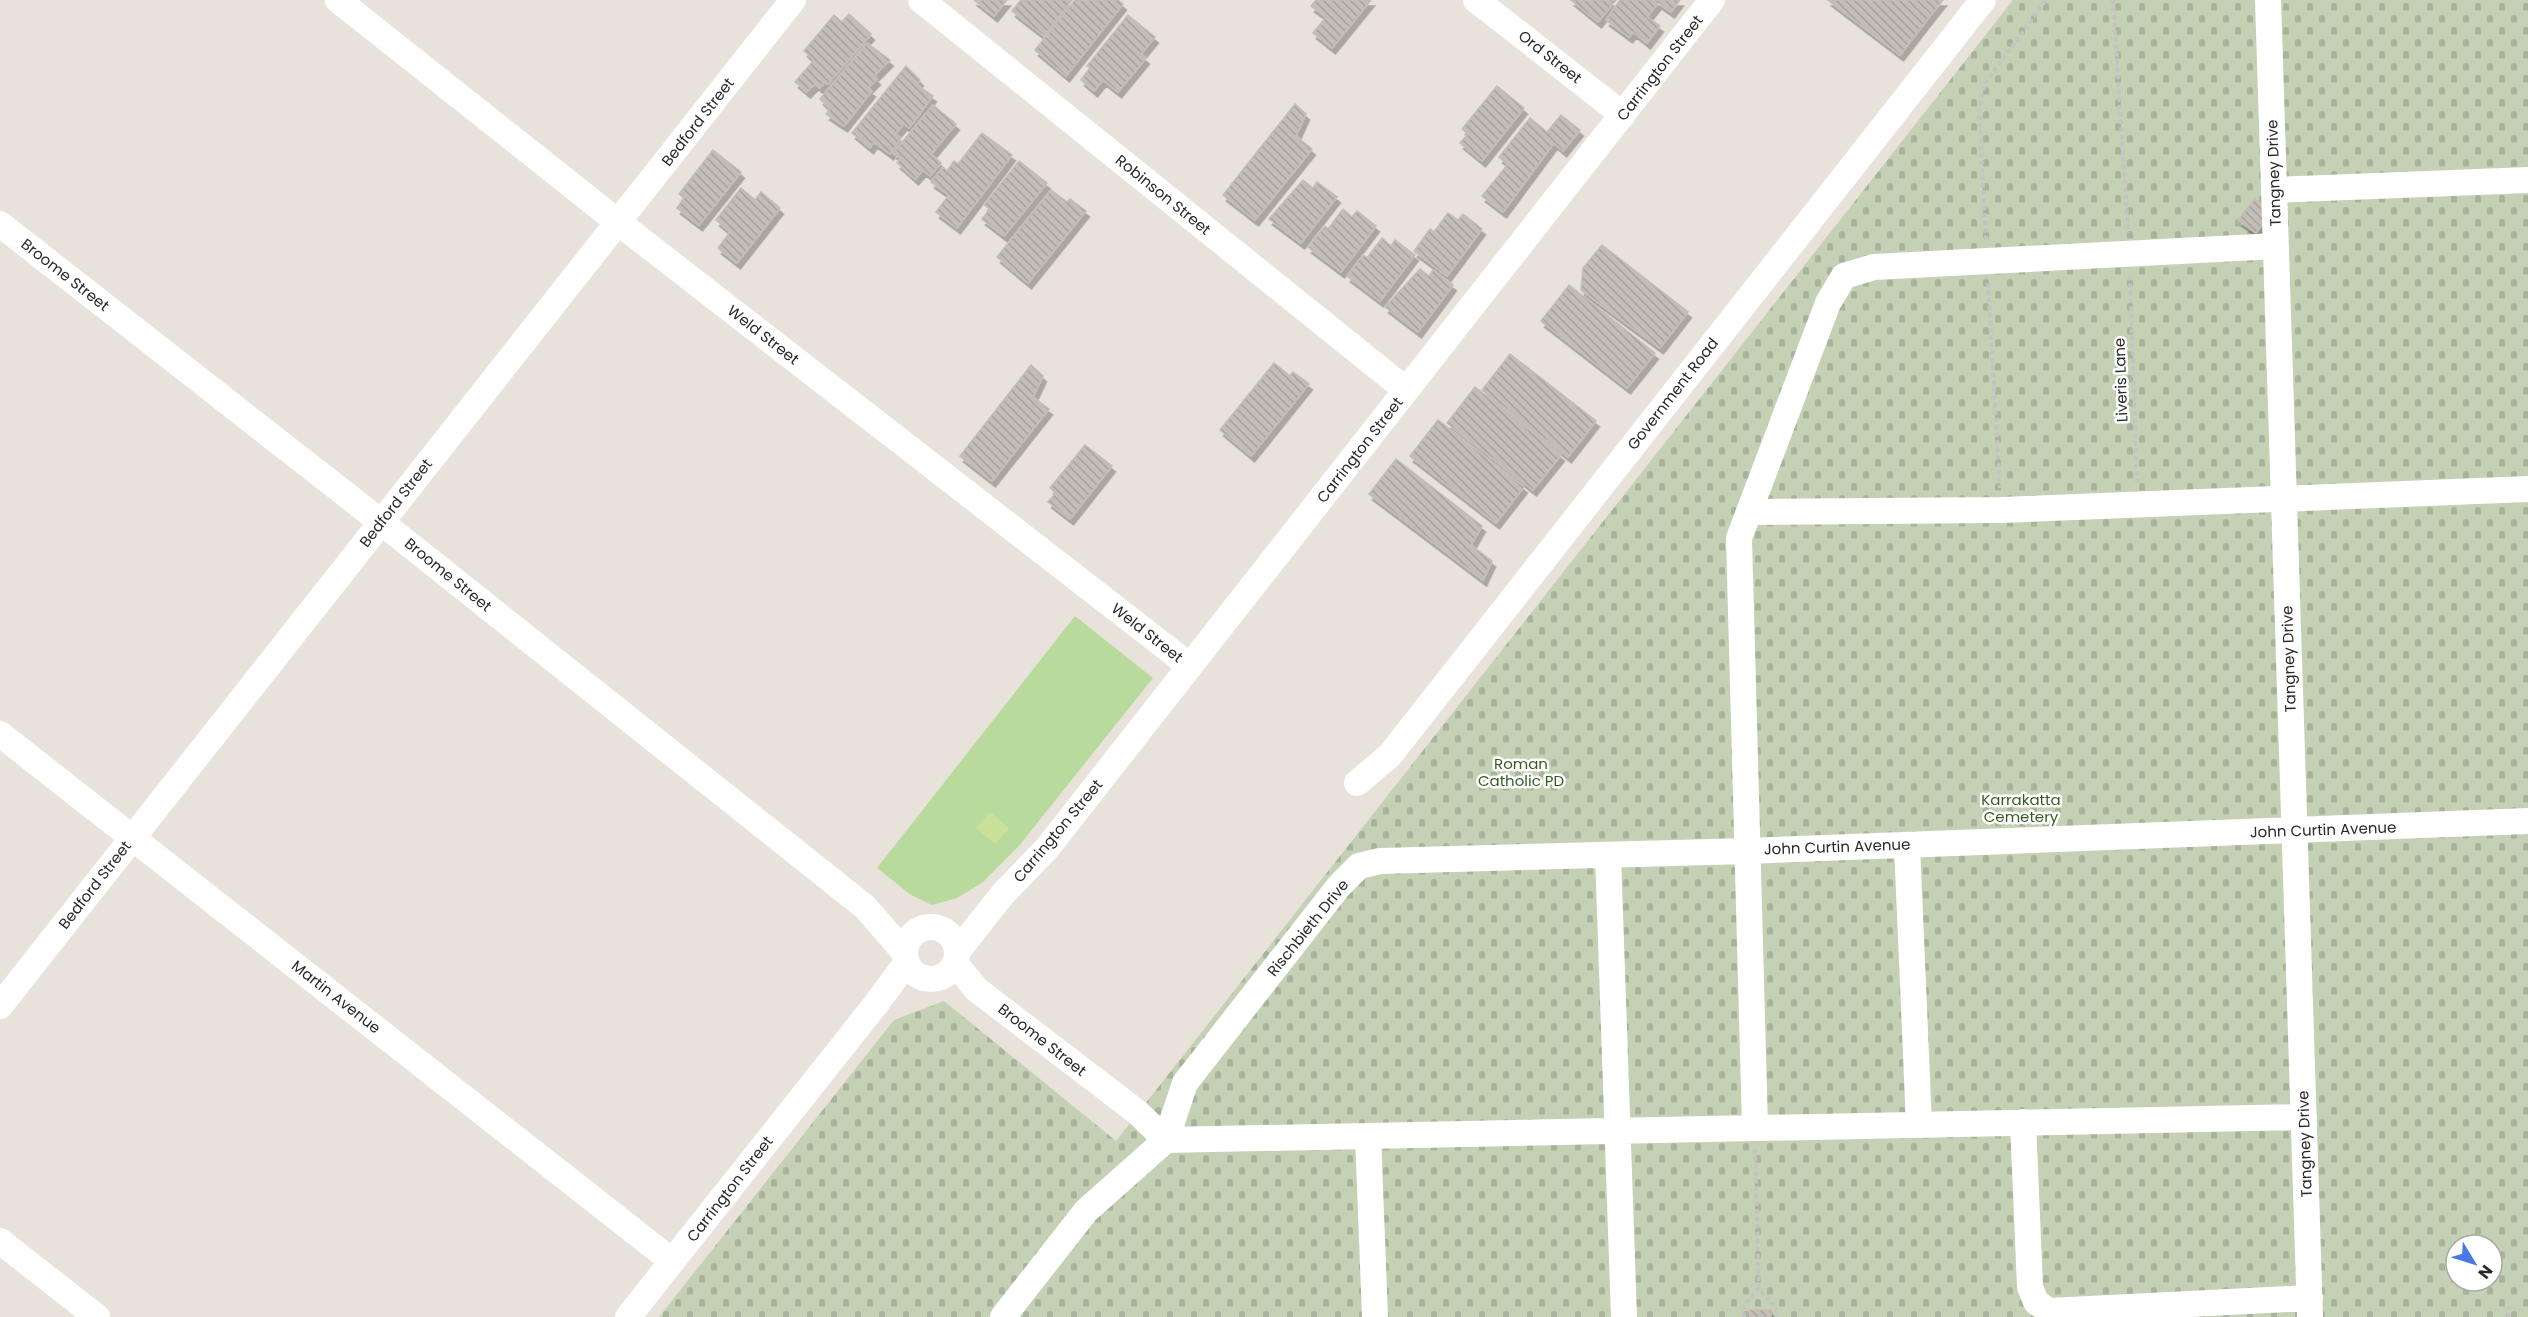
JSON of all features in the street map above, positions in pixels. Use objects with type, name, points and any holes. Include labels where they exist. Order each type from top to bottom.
[{"type":"street","name":"Weld Street","points":[[338,0],[620,223],[1190,666]]},
{"type":"street","name":"Bedford Street","points":[[0,1006],[620,223],[793,0]]},
{"type":"street","name":"Robinson Street","points":[[921,0],[1406,390]]},
{"type":"street","name":"Ord Street","points":[[1476,0],[1623,115]]},
{"type":"street","name":"Carrington Street","points":[[627,1317],[876,1004],[931,964],[1048,847],[1712,0]]},
{"type":"street","name":"Government Road","points":[[1357,783],[1390,755],[1983,0]]},
{"type":"street","name":"Tangney Drive","points":[[2268,0],[2310,1308]]},
{"type":"street","points":[[2274,190],[2528,180]]},
{"type":"street","name":"Broome Street","points":[[0,224],[381,522],[865,907],[931,964],[976,989],[1137,1112],[1166,1140]]},
{"type":"street","points":[[1755,1128],[1739,538],[1828,303],[1844,276],[1874,267],[2276,246]]},
{"type":"street","points":[[1749,512],[2001,510],[2528,489]]},
{"type":"street","name":"Martin Avenue","points":[[0,734],[672,1261]]},
{"type":"street","name":"John Curtin Avenue","points":[[1608,855],[2528,821]]},
{"type":"street","points":[[1907,845],[1919,1125]]},
{"type":"street","points":[[1608,855],[1624,1317]]},
{"type":"street","name":"Rischbieth Drive","points":[[1166,1140],[1185,1083],[1339,886],[1359,866],[1380,861],[1608,855]]},
{"type":"street","name":"Carrington Street","points":[[931,930],[1002,895]]},
{"type":"street","name":"Broome Street","points":[[865,907],[931,930]]},
{"type":"street","points":[[931,930],[953,939],[931,964],[909,939],[931,930]]},
{"type":"street","points":[[1004,1317],[1086,1211],[1166,1140],[2304,1117]]},
{"type":"street","points":[[2023,1122],[2030,1287],[2036,1302],[2049,1311],[2310,1308]]},
{"type":"street","points":[[1368,1136],[1375,1317]]},
{"type":"street","points":[[0,1241],[97,1317]]},
{"type":"path","points":[[2001,510],[1979,110],[1985,83],[2046,0]]},
{"type":"path","name":"Liveris Lane","points":[[2113,0],[2130,254],[2137,505]]},
{"type":"path","points":[[1755,1128],[1759,1288],[1776,1309],[1776,1317]]},
{"type":"path","points":[[1744,1317],[1744,1306],[1759,1288]]},
{"type":"path","points":[[2507,1317],[2510,1303]]},
{"type":"green space","name":"Karrakatta Cemetery","points":[[2013,0],[2528,0],[2528,1317],[659,1317],[894,1020],[944,1001],[1116,1141]]},
{"type":"green space","points":[[1075,616],[1153,678],[1018,847],[983,882],[957,898],[932,905],[911,895],[877,868]]},
{"type":"green space","points":[[990,812],[1009,828],[995,844],[976,828]]},
{"type":"building","points":[[974,0],[1007,0],[994,16]]},
{"type":"building","points":[[1021,0],[1072,0],[1044,36],[1012,11]]},
{"type":"building","points":[[1075,0],[1118,0],[1123,4],[1066,76],[1035,50]]},
{"type":"building","points":[[1316,0],[1371,0],[1332,48],[1313,33],[1326,17],[1311,6]]},
{"type":"building","points":[[1571,0],[1616,0],[1598,22]]},
{"type":"building","points":[[1620,0],[1680,0],[1671,12],[1658,3],[1647,17],[1660,26],[1647,43],[1633,32],[1629,37],[1606,20]]},
{"type":"building","points":[[1828,0],[1911,0],[1931,15],[1900,55]]},
{"type":"building","points":[[1911,0],[1943,0],[1931,15]]},
{"type":"building","points":[[849,14],[871,34],[828,84],[824,83],[820,88],[815,84],[807,92],[795,82],[814,60],[804,51],[834,15],[842,22]]},
{"type":"building","points":[[1128,15],[1155,37],[1141,54],[1146,58],[1118,92],[1103,80],[1094,91],[1081,80],[1090,68],[1087,66]]},
{"type":"building","points":[[867,43],[890,60],[874,76],[877,79],[868,88],[872,91],[844,126],[826,114],[830,109],[820,99]]},
{"type":"building","points":[[906,66],[920,80],[917,85],[933,96],[909,128],[904,124],[895,134],[901,138],[890,154],[874,142],[870,148],[852,133]]},
{"type":"building","points":[[1497,86],[1524,108],[1482,161],[1460,143],[1468,134],[1462,129]]},
{"type":"building","points":[[1295,104],[1306,114],[1296,136],[1312,149],[1255,220],[1223,195]]},
{"type":"building","points":[[933,105],[956,124],[931,154],[941,163],[930,176],[923,170],[915,179],[897,163],[901,158],[893,153]]},
{"type":"building","points":[[1561,115],[1580,130],[1563,151],[1554,143],[1503,212],[1482,196],[1508,164],[1499,157],[1530,118],[1547,132]]},
{"type":"building","points":[[982,133],[1012,155],[957,228],[936,212],[949,195],[931,182],[943,167],[947,171],[954,161],[958,164]]},
{"type":"building","points":[[713,150],[741,172],[699,225],[677,208],[684,198],[679,194]]},
{"type":"building","points":[[1019,161],[1047,183],[1004,236],[982,219],[990,209],[984,205]]},
{"type":"building","points":[[1303,180],[1313,188],[1317,182],[1337,197],[1301,243],[1269,219]]},
{"type":"building","points":[[741,188],[755,200],[761,192],[780,208],[737,263],[718,248],[730,232],[716,220]]},
{"type":"building","points":[[1051,190],[1067,202],[1070,199],[1086,211],[1028,283],[997,257]]},
{"type":"building","points":[[2255,199],[2272,212],[2256,233],[2238,220]]},
{"type":"building","points":[[1343,209],[1352,217],[1357,211],[1376,226],[1341,272],[1308,247],[1325,226],[1328,229]]},
{"type":"building","points":[[1448,213],[1458,220],[1463,214],[1482,229],[1447,276],[1414,251],[1430,229],[1434,232]]},
{"type":"building","points":[[1382,238],[1391,246],[1395,240],[1415,255],[1380,301],[1347,276],[1363,255],[1367,258]]},
{"type":"building","points":[[1602,245],[1688,312],[1660,348],[1581,290],[1583,268]]},
{"type":"building","points":[[1420,269],[1429,276],[1433,270],[1453,285],[1418,332],[1385,307]]},
{"type":"building","points":[[1569,285],[1655,353],[1627,388],[1541,321]]},
{"type":"building","points":[[1510,354],[1596,421],[1568,457],[1482,390]]},
{"type":"building","points":[[1274,363],[1290,376],[1293,372],[1309,384],[1251,456],[1220,430]]},
{"type":"building","points":[[1031,365],[1043,376],[1033,397],[1049,409],[992,481],[960,456]]},
{"type":"building","points":[[1475,387],[1561,455],[1533,490],[1447,423]]},
{"type":"building","points":[[1438,420],[1524,487],[1496,523],[1410,456]]},
{"type":"building","points":[[1085,445],[1112,466],[1070,519],[1048,502],[1056,493],[1050,488]]},
{"type":"building","points":[[1396,459],[1482,526],[1471,545],[1492,561],[1483,580],[1369,494]]},
{"type":"building","points":[[1749,1310],[1771,1310],[1771,1317],[1750,1317]]},
{"type":"park label","name":"Roman Catholic PD","points":[[1521,772]]}]
